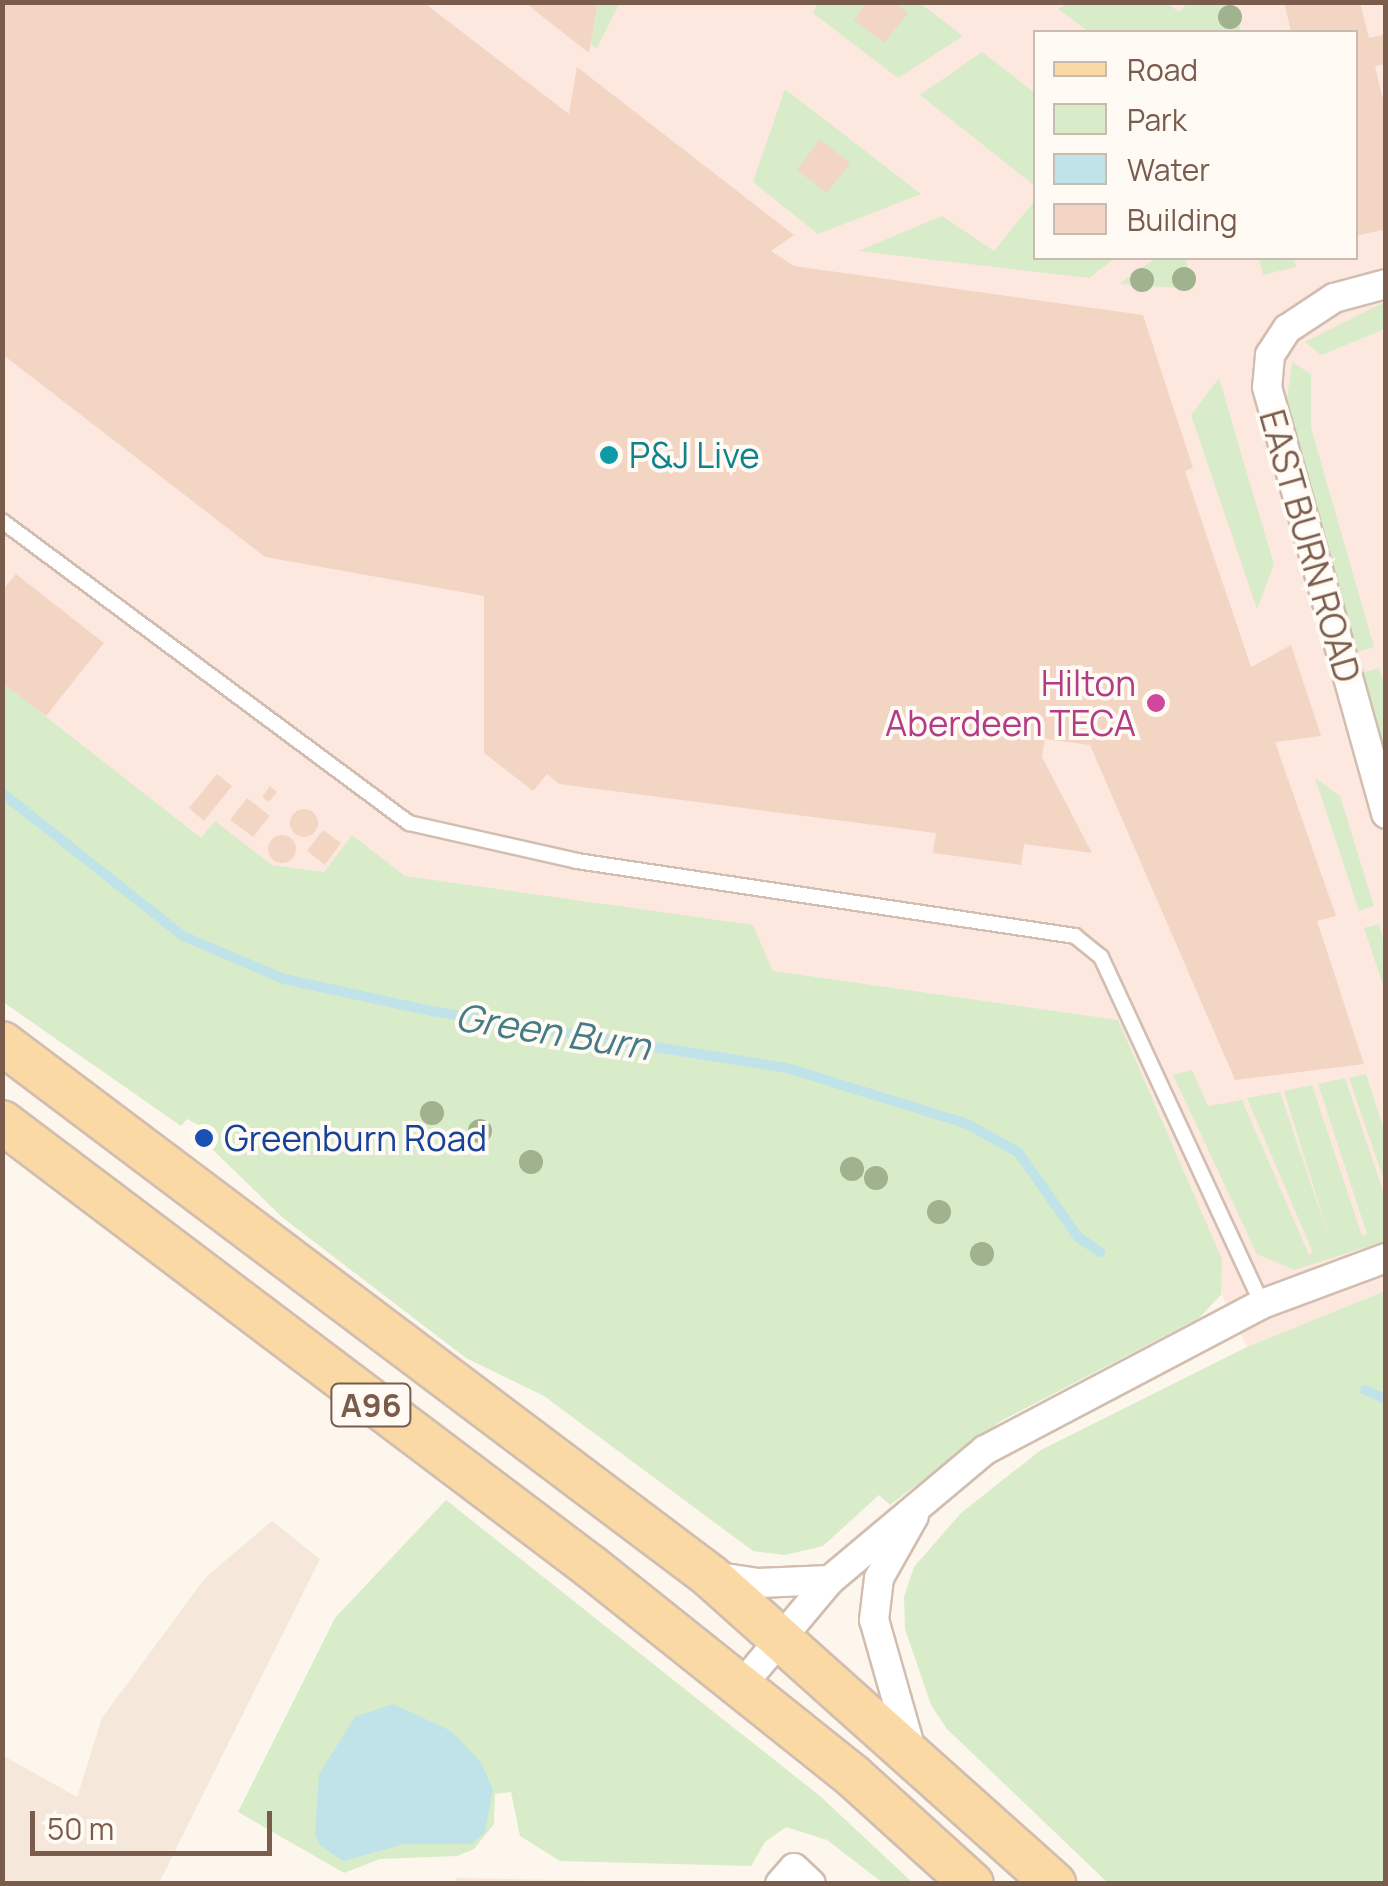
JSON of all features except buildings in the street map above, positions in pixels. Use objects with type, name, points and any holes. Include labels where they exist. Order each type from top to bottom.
[{"type":"main road","name":"A96","points":[[2,1043],[710,1576],[1054,1884]]},
{"type":"main road","name":"A96","points":[[2,1122],[741,1686],[854,1776],[972,1884]]},
{"type":"street","name":"EAST BURN ROAD","points":[[1386,284],[1334,298],[1287,329],[1270,355],[1267,387],[1386,814]]},
{"type":"street","points":[[741,1686],[830,1580],[932,1490],[1047,1412],[1262,1304],[1386,1258]]},
{"type":"street","points":[[913,1755],[874,1620],[875,1595],[895,1544],[932,1490]]},
{"type":"street","points":[[710,1576],[758,1583],[830,1580]]},
{"type":"street","points":[[780,1884],[794,1868],[811,1884]]},
{"type":"lane","points":[[2,521],[409,823],[577,861],[1075,936],[1101,957],[1262,1304]]},
{"type":"shaded area","points":[[2,3],[1385,3],[1385,1292],[1247,1347],[1131,1108],[205,863],[2,690]]},
{"type":"shaded area","points":[[272,1521],[320,1559],[159,1883],[3,1883],[2,1755],[77,1797],[102,1718],[205,1578]]},
{"type":"shaded area","points":[[456,1878],[705,1883],[454,1883]]},
{"type":"green space","points":[[598,3],[620,3],[596,49],[591,44]]},
{"type":"green space","points":[[817,3],[920,3],[963,36],[898,78],[813,13]]},
{"type":"green space","points":[[1068,3],[1167,3],[1179,12],[1187,3],[1234,3],[1241,30],[1086,30],[1058,9]]},
{"type":"green space","points":[[982,52],[1033,91],[1033,184],[920,95]]},
{"type":"green space","points":[[785,89],[921,194],[818,234],[753,182]]},
{"type":"green space","points":[[1033,202],[1033,260],[1112,260],[1089,278],[858,251],[942,216],[994,251]]},
{"type":"green space","points":[[1153,260],[1186,260],[1194,289],[1119,284]]},
{"type":"green space","points":[[1259,260],[1294,260],[1296,267],[1263,275]]},
{"type":"green space","points":[[1385,302],[1385,329],[1321,355],[1305,342]]},
{"type":"green space","points":[[1292,362],[1311,374],[1311,428],[1374,647],[1355,653],[1295,440],[1287,398]]},
{"type":"green space","points":[[1219,378],[1274,565],[1257,609],[1191,415]]},
{"type":"green space","points":[[1379,668],[1385,688],[1385,760],[1360,673]]},
{"type":"green space","points":[[3,683],[201,838],[215,821],[272,865],[324,872],[352,835],[405,876],[753,925],[773,971],[1118,1020],[1222,1259],[1221,1295],[1199,1318],[1001,1421],[890,1505],[879,1495],[823,1546],[785,1555],[753,1551],[544,1396],[466,1358],[283,1218],[209,1146],[218,1135],[187,1119],[181,1126],[3,1002]]},
{"type":"green space","points":[[1315,778],[1340,796],[1374,906],[1359,911]]},
{"type":"green space","points":[[1379,924],[1385,946],[1385,991],[1364,928]]},
{"type":"green space","points":[[1192,1070],[1208,1106],[1242,1100],[1309,1255],[1313,1253],[1247,1098],[1280,1092],[1332,1247],[1284,1091],[1312,1085],[1362,1236],[1367,1234],[1318,1084],[1345,1078],[1385,1197],[1385,1241],[1294,1270],[1257,1254],[1173,1075]]},
{"type":"green space","points":[[1366,1074],[1385,1133],[1385,1183],[1349,1078]]},
{"type":"green space","points":[[1385,1291],[1385,1883],[1108,1883],[947,1729],[931,1705],[905,1629],[904,1597],[914,1567],[961,1513],[1041,1450],[1247,1347]]},
{"type":"green space","points":[[446,1500],[820,1796],[913,1883],[883,1883],[827,1840],[786,1827],[765,1842],[751,1866],[560,1861],[520,1836],[511,1792],[495,1794],[494,1824],[474,1849],[457,1856],[380,1859],[344,1873],[238,1812],[335,1618]]},
{"type":"water","points":[[393,1704],[451,1731],[480,1761],[493,1789],[485,1832],[472,1844],[404,1844],[343,1861],[320,1845],[315,1834],[319,1774],[355,1717]]},
{"type":"waterway","name":"Green Burn","points":[[2,793],[183,936],[284,979],[431,1011],[787,1068],[965,1123],[1018,1152],[1078,1237],[1100,1252]]},
{"type":"waterway","name":"Green Burn","points":[[1365,1390],[1386,1399]]},
{"type":"place","name":"P&J Live","points":[[609,455]]},
{"type":"place","name":"Hilton Aberdeen TECA","points":[[1156,703]]},
{"type":"place","name":"Greenburn Road","points":[[204,1138]]}]
